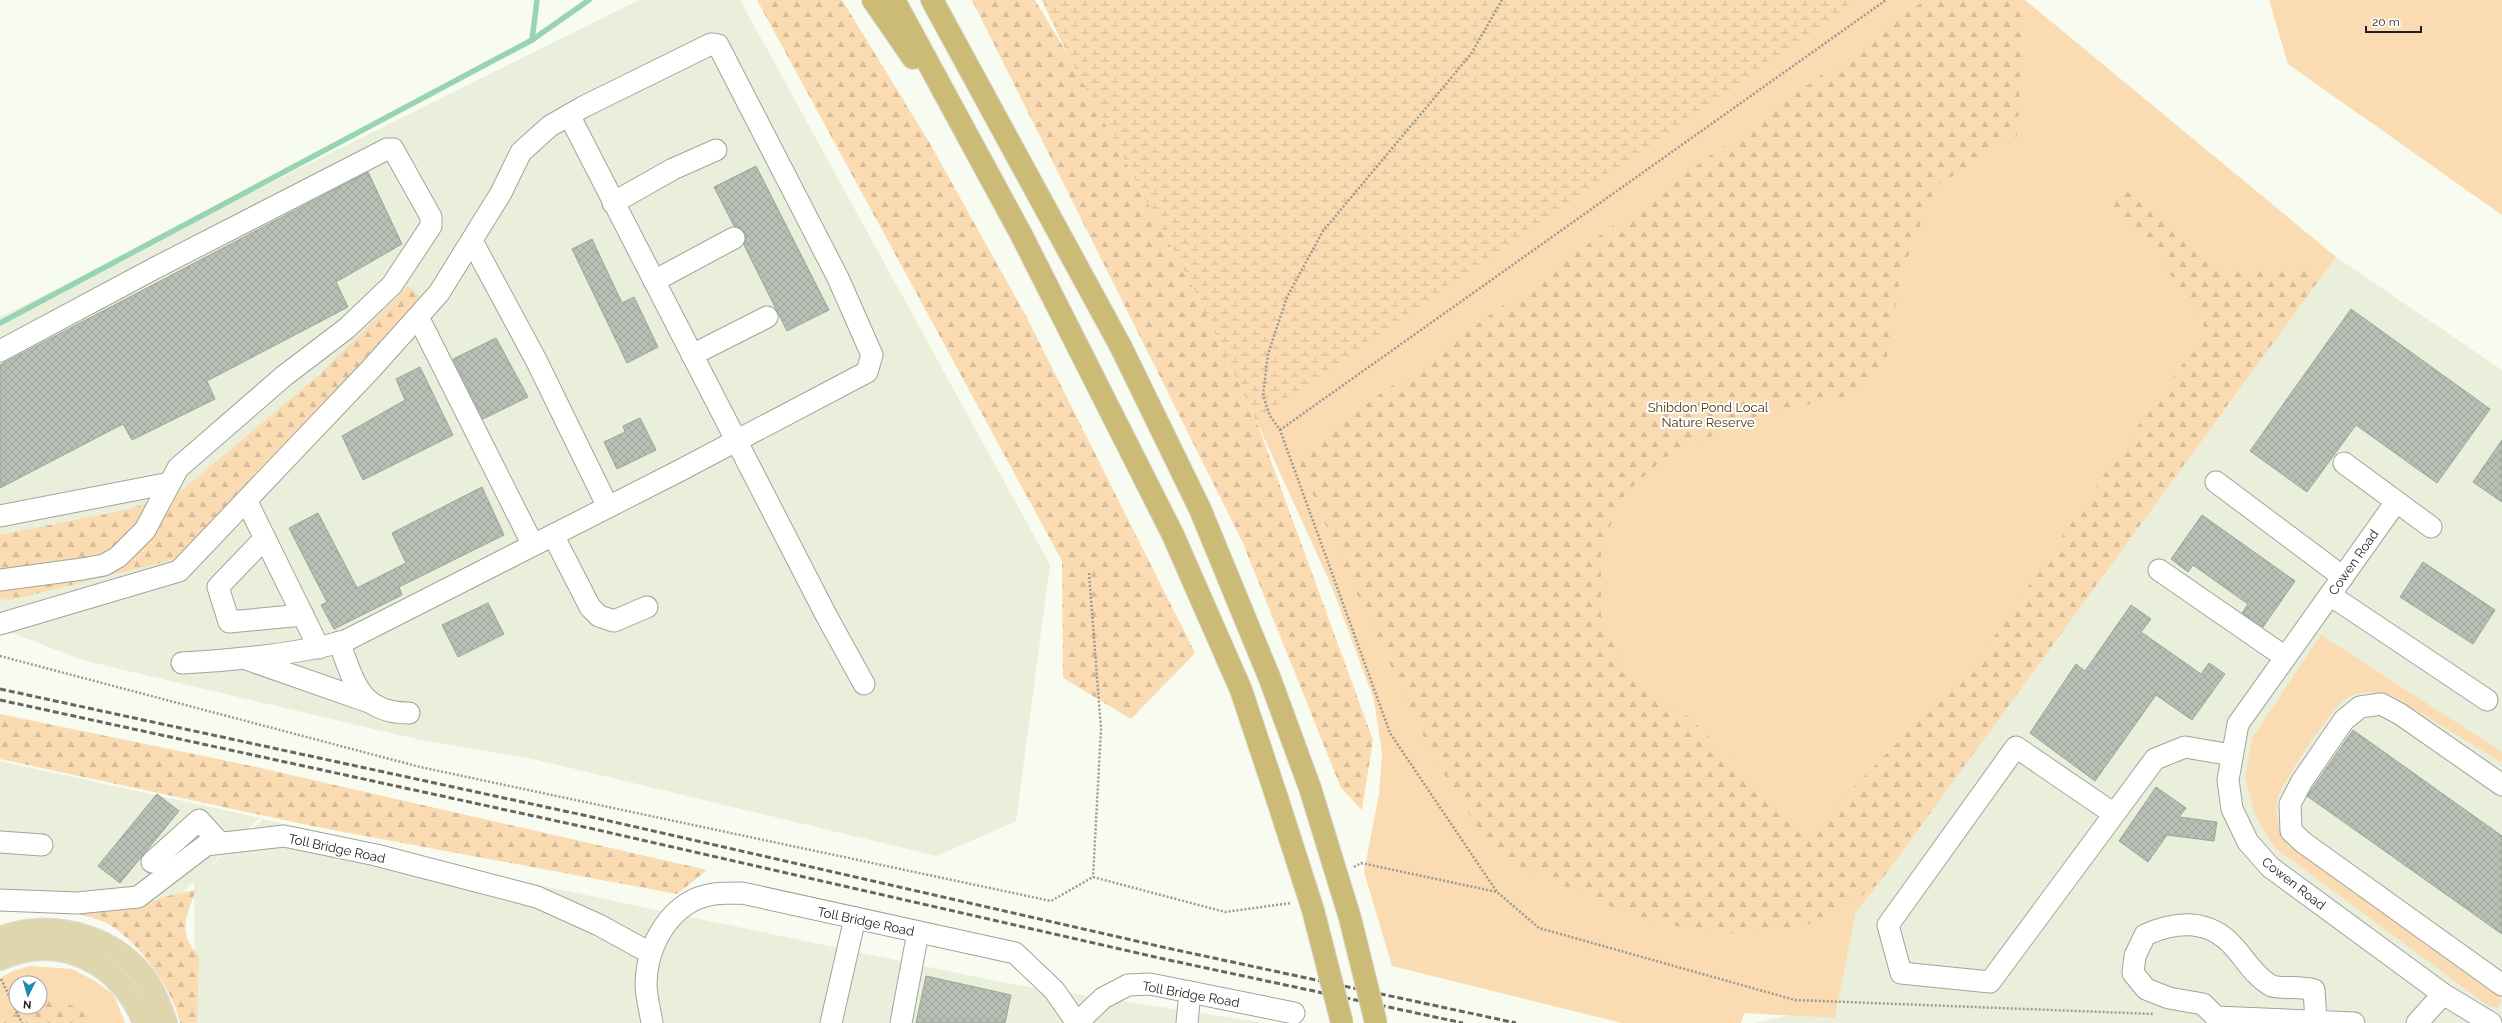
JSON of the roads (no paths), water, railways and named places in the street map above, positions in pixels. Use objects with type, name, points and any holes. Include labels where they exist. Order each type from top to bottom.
[{"type":"highway","points":[[873,0],[895,36],[950,107]]},
{"type":"highway","points":[[894,0],[950,107],[1022,236],[1173,535],[1241,690],[1313,910],[1342,1023]]},
{"type":"highway","points":[[932,0],[1120,347],[1200,509],[1270,679],[1310,788],[1350,918],[1376,1023]]},
{"type":"highway","points":[[939,0],[945,24]]},
{"type":"main road","points":[[0,938],[9,934],[45,929],[81,934],[99,942],[114,951],[145,978],[161,1006],[166,1023]]},
{"type":"main road","points":[[0,959],[18,951],[40,947],[81,956],[104,970],[124,986],[138,1007],[144,1023]]},
{"type":"street","points":[[0,624],[179,571],[247,502],[439,293],[501,193],[521,152],[550,126],[568,115],[711,44],[718,45],[838,278],[872,355],[867,372],[737,441],[553,535],[329,645],[244,658],[182,663]]},
{"type":"street","points":[[568,115],[864,684]]},
{"type":"street","points":[[0,351],[157,266],[376,154],[393,149],[428,207],[431,217],[431,226],[392,285],[346,328],[284,376],[178,468],[145,530],[118,558],[104,565],[82,570],[0,580]]},
{"type":"street","points":[[613,203],[673,169],[716,150]]},
{"type":"street","points":[[654,281],[734,238]]},
{"type":"street","points":[[472,241],[536,360],[608,507]]},
{"type":"street","points":[[418,317],[534,544]]},
{"type":"street","points":[[692,355],[767,317]]},
{"type":"street","points":[[2344,463],[2431,527]]},
{"type":"street","points":[[0,516],[170,482]]},
{"type":"street","points":[[2216,482],[2343,577]]},
{"type":"street","points":[[247,502],[304,615],[329,645],[359,693],[369,702]]},
{"type":"street","name":"Cowen Road","points":[[2396,502],[2238,724],[2228,780],[2232,809],[2252,847],[2270,867],[2443,994],[2491,1023]]},
{"type":"street","points":[[553,535],[583,594],[599,616],[614,621],[647,607]]},
{"type":"street","points":[[265,538],[218,586],[230,622],[304,615]]},
{"type":"street","points":[[2159,570],[2285,657]]},
{"type":"street","points":[[2330,595],[2487,700]]},
{"type":"street","points":[[244,658],[369,702],[389,712],[409,713]]},
{"type":"street","points":[[2502,785],[2400,714],[2381,704],[2360,707],[2344,720],[2302,781],[2290,804],[2291,831],[2304,843],[2502,984]]},
{"type":"street","points":[[2114,814],[2016,747],[1888,925],[1901,973],[1990,982],[2155,759],[2185,747],[2232,755]]},
{"type":"street","points":[[152,862],[199,820],[220,844]]},
{"type":"street","name":"Toll Bridge Road","points":[[0,900],[77,903],[138,897],[206,845],[284,836],[376,855],[537,897],[599,925],[650,953]]},
{"type":"street","points":[[0,842],[42,845]]},
{"type":"street","name":"Toll Bridge Road","points":[[652,1023],[646,984],[650,953],[662,928],[679,910],[697,899],[714,894],[742,893],[1015,953],[1054,990],[1077,1023],[1103,998],[1128,985],[1150,984],[1294,1013]]},
{"type":"street","points":[[831,1023],[855,918]]},
{"type":"street","points":[[2316,1021],[2314,990],[2303,986],[2273,986],[2251,968],[2233,945],[2214,931],[2188,923],[2162,927],[2145,935],[2135,956],[2133,973],[2146,988],[2169,998],[2203,1004],[2216,1017],[2354,1023]]},
{"type":"street","points":[[901,1023],[918,932]]},
{"type":"street","points":[[1187,1023],[1190,992]]},
{"type":"street","points":[[2417,1023],[2443,994]]},
{"type":"waterway","points":[[532,40],[537,0]]},
{"type":"waterway","points":[[0,323],[532,40],[589,0]]},
{"type":"railway","points":[[0,689],[592,817],[1167,948],[1516,1023]]},
{"type":"railway","points":[[0,700],[589,828],[1164,959],[1463,1023]]},
{"type":"park label","name":"Shibdon Pond Local Nature Reserve","points":[[1708,414]]}]
